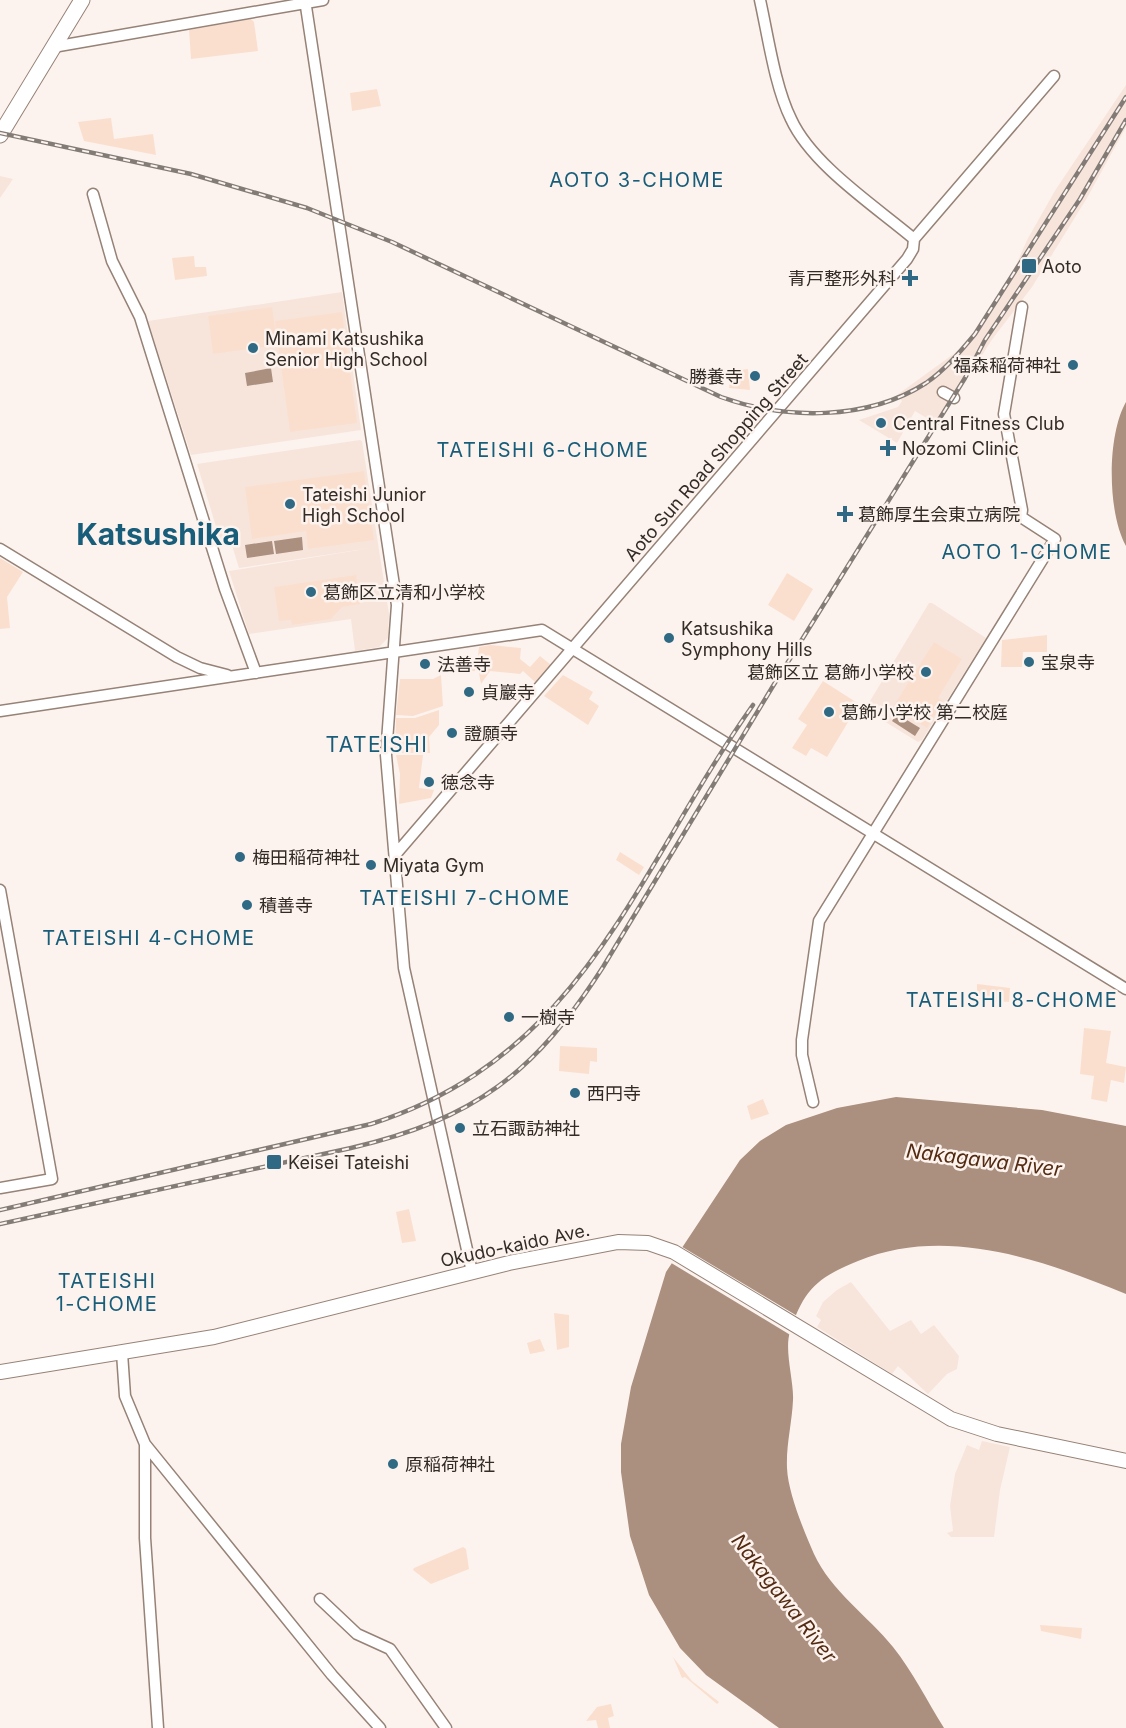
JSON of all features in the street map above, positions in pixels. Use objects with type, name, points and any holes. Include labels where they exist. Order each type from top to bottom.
[{"type":"highway","points":[[0,116],[71,0]]},
{"type":"highway","points":[[0,135],[82,0]]},
{"type":"main road","name":"Okudo-kaido Ave.","points":[[0,1372],[223,1335],[472,1272],[618,1242],[648,1243],[674,1252],[939,1412],[965,1425],[1126,1461]]},
{"type":"street","points":[[53,47],[323,0]]},
{"type":"street","points":[[760,0],[784,104],[802,139],[820,160],[914,239]]},
{"type":"street","points":[[305,2],[397,605],[386,755],[404,968],[472,1272]]},
{"type":"street","name":"Aoto Sun Road Shopping Street","points":[[395,855],[907,260],[914,249],[914,239],[1054,76]]},
{"type":"street","points":[[93,194],[112,261],[140,317],[225,589],[256,673]]},
{"type":"street","points":[[813,1102],[801,1047],[816,929],[1055,538],[1021,517],[1022,510],[1005,417],[1022,307]]},
{"type":"street","points":[[943,392],[954,398]]},
{"type":"street","points":[[0,549],[177,657],[200,668],[232,676]]},
{"type":"street","points":[[0,711],[542,630],[1126,989]]},
{"type":"street","points":[[0,890],[52,1179],[0,1188]]},
{"type":"street","points":[[122,1353],[125,1396],[145,1444],[332,1675],[380,1728]]},
{"type":"street","points":[[145,1444],[145,1538],[158,1728]]},
{"type":"street","points":[[320,1599],[357,1635],[390,1649],[446,1728]]},
{"type":"shaded area","points":[[251,19],[254,22],[258,51],[191,59],[189,30]]},
{"type":"shaded area","points":[[1126,85],[1126,127],[1087,198],[1032,287],[991,341],[938,425],[915,411],[897,443],[859,420],[898,407],[902,401],[897,395],[959,350],[977,331],[1010,279],[1027,240],[1056,189]]},
{"type":"shaded area","points":[[377,89],[381,106],[352,111],[350,93]]},
{"type":"shaded area","points":[[111,118],[114,139],[153,134],[156,155],[84,141],[78,122]]},
{"type":"shaded area","points":[[0,176],[13,179],[0,198]]},
{"type":"shaded area","points":[[194,256],[195,267],[206,267],[207,276],[175,280],[172,258]]},
{"type":"shaded area","name":"Minami Katsushika Senior High School","points":[[342,292],[361,430],[191,455],[148,321]]},
{"type":"shaded area","points":[[272,307],[276,335],[275,321],[342,312],[357,423],[290,432],[278,345],[213,354],[208,316]]},
{"type":"shaded area","points":[[748,369],[750,390],[729,388],[731,371]]},
{"type":"shaded area","name":"Tateishi Junior High School","points":[[362,441],[389,614],[388,638],[379,647],[355,651],[351,619],[249,634],[229,571],[371,548],[239,568],[231,542],[221,543],[197,464]]},
{"type":"shaded area","points":[[364,471],[374,540],[308,549],[306,531],[252,539],[245,487]]},
{"type":"shaded area","points":[[0,558],[23,572],[7,597],[10,628],[0,629]]},
{"type":"shaded area","points":[[787,573],[813,589],[794,621],[768,605]]},
{"type":"shaded area","points":[[356,575],[360,604],[342,607],[331,619],[292,625],[291,620],[279,621],[274,587]]},
{"type":"shaded area","name":"葛飾区立 葛飾小学校","points":[[929,603],[986,638],[922,740],[918,742],[866,710]]},
{"type":"shaded area","points":[[1047,635],[1047,652],[1023,652],[1022,667],[1001,667],[1002,640]]},
{"type":"shaded area","points":[[934,642],[962,659],[938,698],[943,701],[927,728],[893,707]]},
{"type":"shaded area","points":[[491,645],[521,648],[520,659],[530,667],[540,656],[551,665],[535,682],[523,671],[520,674],[490,671],[481,684],[477,663],[479,647]]},
{"type":"shaded area","points":[[475,659],[475,671],[442,672],[442,660]]},
{"type":"shaded area","points":[[441,675],[443,706],[413,716],[396,715],[400,679],[433,679]]},
{"type":"shaded area","points":[[563,675],[593,692],[589,699],[599,706],[588,725],[544,696]]},
{"type":"shaded area","name":"葛飾小学校 第二校庭","points":[[823,681],[859,704],[827,757],[811,748],[806,756],[792,748],[807,725],[798,719]]},
{"type":"shaded area","points":[[439,710],[439,725],[429,737],[430,753],[395,753],[396,718],[415,718]]},
{"type":"shaded area","points":[[396,755],[423,755],[419,788],[434,790],[431,798],[399,804],[400,774]]},
{"type":"shaded area","points":[[620,852],[644,867],[639,875],[616,860]]},
{"type":"shaded area","points":[[977,984],[1010,988],[1009,1002],[977,1000]]},
{"type":"shaded area","points":[[1084,1028],[1111,1031],[1106,1063],[1126,1067],[1124,1083],[1111,1080],[1107,1102],[1091,1099],[1094,1076],[1080,1074]]},
{"type":"shaded area","points":[[560,1046],[597,1048],[597,1062],[590,1061],[589,1074],[559,1071]]},
{"type":"shaded area","points":[[763,1099],[769,1114],[751,1120],[747,1106]]},
{"type":"shaded area","points":[[409,1209],[416,1241],[402,1243],[396,1212]]},
{"type":"shaded area","points":[[851,1282],[890,1331],[911,1320],[921,1334],[934,1325],[959,1356],[957,1369],[947,1374],[928,1394],[898,1366],[892,1374],[817,1327],[821,1320],[816,1316],[823,1302]]},
{"type":"shaded area","points":[[554,1313],[569,1315],[569,1347],[557,1350]]},
{"type":"shaded area","points":[[540,1339],[545,1351],[530,1354],[527,1343]]},
{"type":"shaded area","points":[[982,1441],[1010,1447],[1000,1490],[994,1537],[951,1537],[947,1533],[953,1531],[950,1506],[955,1474],[967,1445],[979,1450]]},
{"type":"shaded area","points":[[463,1547],[466,1549],[469,1569],[431,1584],[413,1570],[414,1568]]},
{"type":"shaded area","points":[[1040,1625],[1082,1628],[1081,1639],[1041,1631]]},
{"type":"shaded area","points":[[673,1657],[692,1681],[719,1702],[717,1704],[685,1677],[682,1678]]},
{"type":"shaded area","points":[[611,1704],[614,1716],[608,1718],[610,1728],[598,1728],[596,1720],[586,1721],[597,1707]]},
{"type":"water","points":[[271,368],[273,382],[247,386],[245,373]]},
{"type":"water","points":[[1126,402],[1126,546],[1115,514],[1112,474],[1115,434]]},
{"type":"water","points":[[302,537],[303,550],[276,554],[274,541]]},
{"type":"water","points":[[272,541],[274,554],[247,558],[245,545]]},
{"type":"water","points":[[897,714],[920,728],[915,736],[892,721]]},
{"type":"water","name":"Nakagawa River","points":[[896,1097],[1042,1110],[1126,1126],[1126,1294],[1028,1259],[994,1251],[925,1246],[891,1251],[858,1261],[822,1279],[807,1295],[800,1305],[788,1339],[793,1400],[787,1468],[793,1500],[821,1567],[840,1592],[893,1647],[944,1728],[779,1728],[706,1675],[680,1648],[649,1595],[630,1536],[621,1472],[621,1444],[631,1387],[666,1272],[740,1160],[760,1141],[786,1125],[837,1108]]},
{"type":"pier","points":[[679,1245],[799,1317],[792,1336],[668,1261]]},
{"type":"railway","points":[[0,133],[191,174],[307,208],[392,242],[721,397],[772,410],[825,413],[852,410],[903,395],[926,383],[952,360],[975,334],[1126,97]]},
{"type":"railway","points":[[0,1224],[351,1148],[395,1136],[467,1106],[498,1086],[526,1063],[578,1004],[603,967],[773,686],[965,378],[985,340],[1080,199],[1126,120]]},
{"type":"railway","points":[[0,1210],[371,1124],[444,1093],[505,1053],[555,1005],[598,951],[753,705]]},
{"type":"place","name":"Aoto","points":[[1029,266]]},
{"type":"place","name":"青戸整形外科","points":[[910,278]]},
{"type":"place","name":"Minami Katsushika Senior High School","points":[[253,348]]},
{"type":"place","name":"福森稲荷神社","points":[[1073,365]]},
{"type":"place","name":"勝養寺","points":[[755,376]]},
{"type":"place","name":"Central Fitness Club","points":[[881,423]]},
{"type":"place","name":"Nozomi Clinic","points":[[888,448]]},
{"type":"place","name":"Tateishi Junior High School","points":[[290,504]]},
{"type":"place","name":"葛飾厚生会東立病院","points":[[845,514]]},
{"type":"place","name":"葛飾区立清和小学校","points":[[311,592]]},
{"type":"place","name":"Katsushika Symphony Hills","points":[[669,638]]},
{"type":"place","name":"宝泉寺","points":[[1029,662]]},
{"type":"place","name":"法善寺","points":[[425,664]]},
{"type":"place","name":"葛飾区立 葛飾小学校","points":[[926,672]]},
{"type":"place","name":"貞巖寺","points":[[469,692]]},
{"type":"place","name":"葛飾小学校 第二校庭","points":[[829,712]]},
{"type":"place","name":"證願寺","points":[[452,733]]},
{"type":"place","name":"徳念寺","points":[[429,782]]},
{"type":"place","name":"梅田稲荷神社","points":[[240,857]]},
{"type":"place","name":"Miyata Gym","points":[[371,865]]},
{"type":"place","name":"積善寺","points":[[247,905]]},
{"type":"place","name":"一樹寺","points":[[509,1017]]},
{"type":"place","name":"西円寺","points":[[575,1093]]},
{"type":"place","name":"立石諏訪神社","points":[[460,1128]]},
{"type":"place","name":"Keisei Tateishi","points":[[274,1162]]},
{"type":"place","name":"原稲荷神社","points":[[393,1464]]},
{"type":"district","name":"AOTO 3-CHOME","points":[[637,180]]},
{"type":"district","name":"TATEISHI 6-CHOME","points":[[543,450]]},
{"type":"district","name":"Katsushika","points":[[158,534]]},
{"type":"district","name":"AOTO 1-CHOME","points":[[1027,552]]},
{"type":"district","name":"TATEISHI","points":[[377,744]]},
{"type":"district","name":"TATEISHI 7-CHOME","points":[[465,898]]},
{"type":"district","name":"TATEISHI 4-CHOME","points":[[149,938]]},
{"type":"district","name":"TATEISHI 8-CHOME","points":[[1012,1000]]},
{"type":"district","name":"TATEISHI 1-CHOME","points":[[107,1292]]}]
